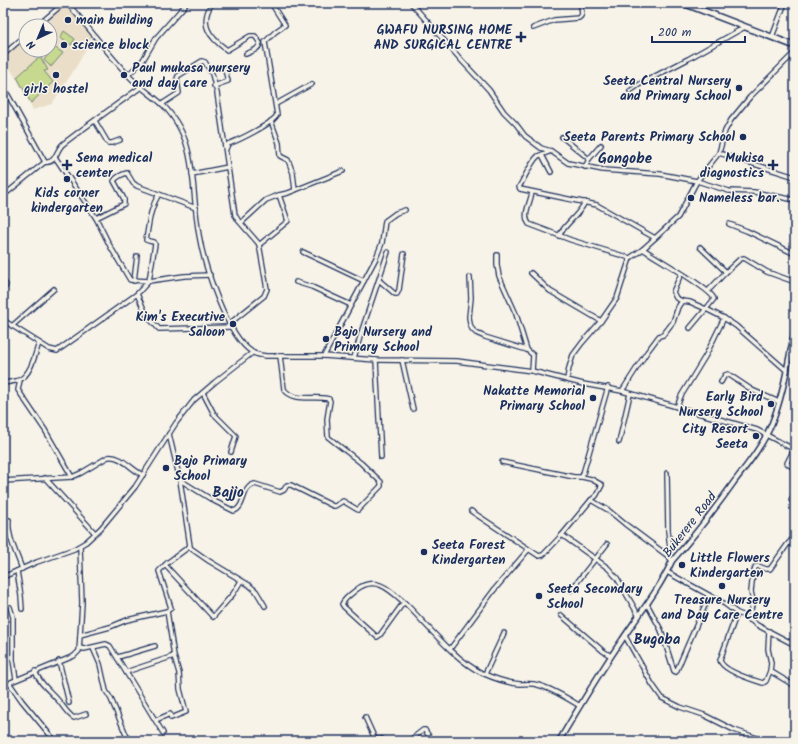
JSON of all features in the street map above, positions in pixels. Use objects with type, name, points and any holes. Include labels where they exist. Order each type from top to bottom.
[{"type":"highway","points":[[683,3],[793,45]]},
{"type":"main road","name":"Bukerere Road","points":[[559,741],[611,656],[647,604],[667,572],[672,561],[719,503],[766,435],[779,402],[795,331]]},
{"type":"street","points":[[47,18],[65,3],[128,75],[172,114],[182,132],[189,154],[200,242],[210,275],[220,304],[230,325],[244,346],[252,352],[258,355],[280,356],[324,356],[376,360],[457,361],[532,371],[583,384],[608,387],[757,430],[794,449],[787,462],[795,468]]},
{"type":"street","points":[[128,75],[143,60],[156,38],[187,3]]},
{"type":"street","points":[[205,3],[212,3],[205,16],[205,24],[227,50],[250,36],[255,36],[260,45],[257,49],[246,54]]},
{"type":"street","points":[[226,150],[228,144],[244,138],[271,121],[277,115],[265,42],[285,25],[272,3]]},
{"type":"street","points":[[411,3],[489,90],[504,112],[525,136],[541,148],[551,152],[568,163],[603,170],[660,174],[697,181],[729,191],[754,192],[795,200]]},
{"type":"street","points":[[533,28],[554,20],[579,18],[582,15],[581,6],[583,3]]},
{"type":"street","points":[[772,37],[785,3]]},
{"type":"street","points":[[630,91],[640,84],[746,27]]},
{"type":"street","points":[[3,54],[18,42]]},
{"type":"street","points":[[567,379],[573,355],[601,321],[617,298],[630,258],[643,249],[678,217],[697,181],[719,153],[725,131],[735,114],[795,52]]},
{"type":"street","points":[[137,294],[147,316],[159,329],[230,325],[264,296],[266,292],[259,246],[235,215],[222,120],[209,68],[205,62],[202,61],[178,76],[179,93],[162,104]]},
{"type":"street","points":[[214,86],[228,81],[225,70]]},
{"type":"street","points":[[276,104],[312,84]]},
{"type":"street","points":[[3,86],[45,162]]},
{"type":"street","points":[[3,196],[45,162],[52,161],[63,144],[141,87]]},
{"type":"street","points":[[3,99],[7,95]]},
{"type":"street","points":[[95,121],[108,142],[110,143],[120,140]]},
{"type":"street","points":[[271,121],[279,142],[280,156],[288,160],[293,173],[295,190]]},
{"type":"street","points":[[562,137],[589,159]]},
{"type":"street","points":[[585,167],[589,159],[601,145]]},
{"type":"street","points":[[551,152],[536,159],[520,187],[521,189],[598,205],[655,238]]},
{"type":"street","points":[[719,153],[795,177]]},
{"type":"street","points":[[542,155],[551,172]]},
{"type":"street","points":[[55,157],[96,218],[128,278],[134,281],[149,281],[184,276],[210,275]]},
{"type":"street","points":[[192,174],[228,167]]},
{"type":"street","points":[[241,223],[266,200],[343,171]]},
{"type":"street","points":[[96,218],[124,204],[124,199],[114,181],[116,178],[125,173],[137,186],[196,208]]},
{"type":"street","points":[[532,192],[531,200],[528,204],[528,223],[559,236],[630,258]]},
{"type":"street","points":[[3,320],[52,351],[57,351],[137,294],[149,281],[155,244],[154,242],[146,240],[150,212],[152,205],[159,194]]},
{"type":"street","points":[[259,246],[288,221],[279,195]]},
{"type":"street","points":[[559,236],[567,224],[579,213],[585,202]]},
{"type":"street","points":[[324,356],[380,249],[385,221],[396,213],[404,210]]},
{"type":"street","points":[[729,224],[795,254]]},
{"type":"street","points":[[700,247],[726,272]]},
{"type":"street","points":[[643,249],[712,294],[714,299],[690,328]]},
{"type":"street","points":[[303,252],[364,281]]},
{"type":"street","points":[[354,358],[362,330],[380,281],[388,252]]},
{"type":"street","points":[[380,281],[395,294],[397,294],[399,290],[404,254]]},
{"type":"street","points":[[497,255],[499,276],[516,314],[527,350]]},
{"type":"street","points":[[134,281],[137,256]]},
{"type":"street","points":[[708,291],[740,259],[744,258],[767,272],[795,282]]},
{"type":"street","points":[[531,273],[550,291],[601,321]]},
{"type":"street","points":[[682,274],[673,292],[676,298],[682,301],[690,302],[724,318],[736,326],[787,371]]},
{"type":"street","points":[[470,277],[471,298],[469,317],[472,330],[485,337],[527,350],[534,357],[532,371]]},
{"type":"street","points":[[3,280],[6,284],[3,291]]},
{"type":"street","points":[[296,282],[312,286],[351,305]]},
{"type":"street","points":[[12,326],[54,289]]},
{"type":"street","points":[[622,391],[647,352],[659,336],[663,335],[673,322],[678,307],[682,301]]},
{"type":"street","points":[[677,407],[681,396],[706,355],[724,318]]},
{"type":"street","points":[[39,343],[29,371],[20,380],[18,390],[45,430],[72,477]]},
{"type":"street","points":[[3,576],[80,547],[122,503],[143,475],[185,411],[203,393],[252,352]]},
{"type":"street","points":[[180,480],[214,501],[234,511],[239,508],[245,493],[252,484],[280,492],[288,485],[291,485],[333,506],[343,501],[358,510],[382,486],[381,482],[360,462],[328,437],[327,419],[329,399],[300,397],[285,392],[280,356]]},
{"type":"street","points":[[376,360],[381,457]]},
{"type":"street","points":[[402,360],[413,409]]},
{"type":"street","points":[[721,382],[725,375],[728,374],[752,390],[779,402]]},
{"type":"street","points":[[3,383],[20,380]]},
{"type":"street","points":[[582,477],[608,387]]},
{"type":"street","points":[[203,393],[214,414],[236,436],[231,452]]},
{"type":"street","points":[[619,442],[630,394]]},
{"type":"street","points":[[169,434],[180,480],[189,547],[256,591],[265,606]]},
{"type":"street","points":[[3,481],[72,477],[108,457],[113,456],[118,458],[136,472],[143,475]]},
{"type":"street","points":[[471,511],[528,550],[538,556],[542,556],[596,496],[602,484],[582,477],[574,477],[502,462]]},
{"type":"street","points":[[666,473],[670,549],[668,556]]},
{"type":"street","points":[[44,478],[95,533]]},
{"type":"street","points":[[795,494],[791,500],[795,504]]},
{"type":"street","points":[[591,500],[608,510],[668,556],[672,561]]},
{"type":"street","points":[[9,520],[8,527],[22,569]]},
{"type":"street","points":[[562,535],[608,568],[617,578],[639,616]]},
{"type":"street","points":[[749,620],[753,600],[751,592],[755,567],[758,566],[770,569],[795,536]]},
{"type":"street","points":[[571,590],[607,544]]},
{"type":"street","points":[[55,741],[10,683],[16,679],[78,654],[80,648],[82,603],[80,547]]},
{"type":"street","points":[[80,635],[110,627],[127,620],[170,610],[172,606],[159,571],[179,553],[189,547]]},
{"type":"street","points":[[450,649],[494,590],[528,550]]},
{"type":"street","points":[[165,565],[213,617],[233,594],[241,581]]},
{"type":"street","points":[[17,571],[22,609]]},
{"type":"street","points":[[667,572],[795,645]]},
{"type":"street","points":[[404,602],[377,637],[342,604],[346,598],[360,587],[371,583],[377,583],[404,602],[464,662],[485,674],[516,683],[540,685],[580,706]]},
{"type":"street","points":[[647,604],[661,630],[670,660],[674,671],[676,672],[709,596]]},
{"type":"street","points":[[10,607],[13,616],[13,660],[16,679]]},
{"type":"street","points":[[156,720],[170,714],[171,718],[186,712],[180,689],[179,673],[174,656],[167,611]]},
{"type":"street","points":[[737,613],[720,660],[724,667],[763,683],[766,681],[770,671],[769,631]]},
{"type":"street","points":[[561,616],[611,656]]},
{"type":"street","points":[[485,674],[504,632]]},
{"type":"street","points":[[625,636],[652,684],[662,698],[680,707],[704,715],[734,730],[760,739]]},
{"type":"street","points":[[80,648],[93,648],[106,644],[110,646],[156,720],[163,734]]},
{"type":"street","points":[[118,657],[155,646]]},
{"type":"street","points":[[93,648],[100,664],[106,691],[111,699],[127,737]]},
{"type":"street","points":[[126,672],[174,656]]},
{"type":"street","points":[[60,661],[69,703]]},
{"type":"street","points":[[35,671],[41,682],[58,699],[69,715],[74,718],[86,714]]},
{"type":"street","points":[[770,671],[795,686]]},
{"type":"street","points":[[365,717],[375,739],[382,739],[384,741]]},
{"type":"street","points":[[408,741],[425,730],[432,741]]},
{"type":"shaded area","points":[[66,5],[91,35],[91,39],[79,62],[52,104],[33,110],[3,57],[18,44],[18,58],[58,58],[58,18],[50,18]]},
{"type":"green space","points":[[64,31],[75,39],[71,45],[60,38]]},
{"type":"green space","points":[[58,50],[63,53],[51,67],[44,60],[46,58],[58,58]]},
{"type":"green space","points":[[41,58],[48,70],[44,71],[53,82],[31,103],[17,77],[37,59]]},
{"type":"place","name":"main building","points":[[68,20]]},
{"type":"place","name":"GWAFU NURSING HOME AND SURGICAL CENTRE","points":[[521,37]]},
{"type":"place","name":"science block","points":[[64,45]]},
{"type":"place","name":"girls hostel","points":[[56,75]]},
{"type":"place","name":"Paul mukasa nursery and day care","points":[[124,75]]},
{"type":"place","name":"Seeta Central Nursery and Primary School","points":[[739,88]]},
{"type":"place","name":"Seeta Parents Primary School","points":[[743,137]]},
{"type":"place","name":"Sena medical center","points":[[67,165]]},
{"type":"place","name":"Mukisa diagnostics","points":[[773,165]]},
{"type":"place","name":"Kids corner kindergarten","points":[[67,179]]},
{"type":"place","name":"Nameless bar.","points":[[691,198]]},
{"type":"place","name":"Kim's Executive Saloon","points":[[233,324]]},
{"type":"place","name":"Bajo Nursery and Primary School","points":[[326,339]]},
{"type":"place","name":"Nakatte Memorial Primary School","points":[[593,398]]},
{"type":"place","name":"Early Bird Nursery School","points":[[771,404]]},
{"type":"place","name":"City Resort Seeta","points":[[756,436]]},
{"type":"place","name":"Bajo Primary School","points":[[166,468]]},
{"type":"place","name":"Seeta Forest Kindergarten","points":[[424,552]]},
{"type":"place","name":"Little Flowers Kindergarten","points":[[682,565]]},
{"type":"place","name":"Treasure Nursery and Day Care Centre","points":[[722,586]]},
{"type":"place","name":"Seeta Secondary School","points":[[539,596]]},
{"type":"district","name":"Gongobe","points":[[625,159]]},
{"type":"district","name":"Bajjo","points":[[228,493]]},
{"type":"district","name":"Bugoba","points":[[657,640]]}]
